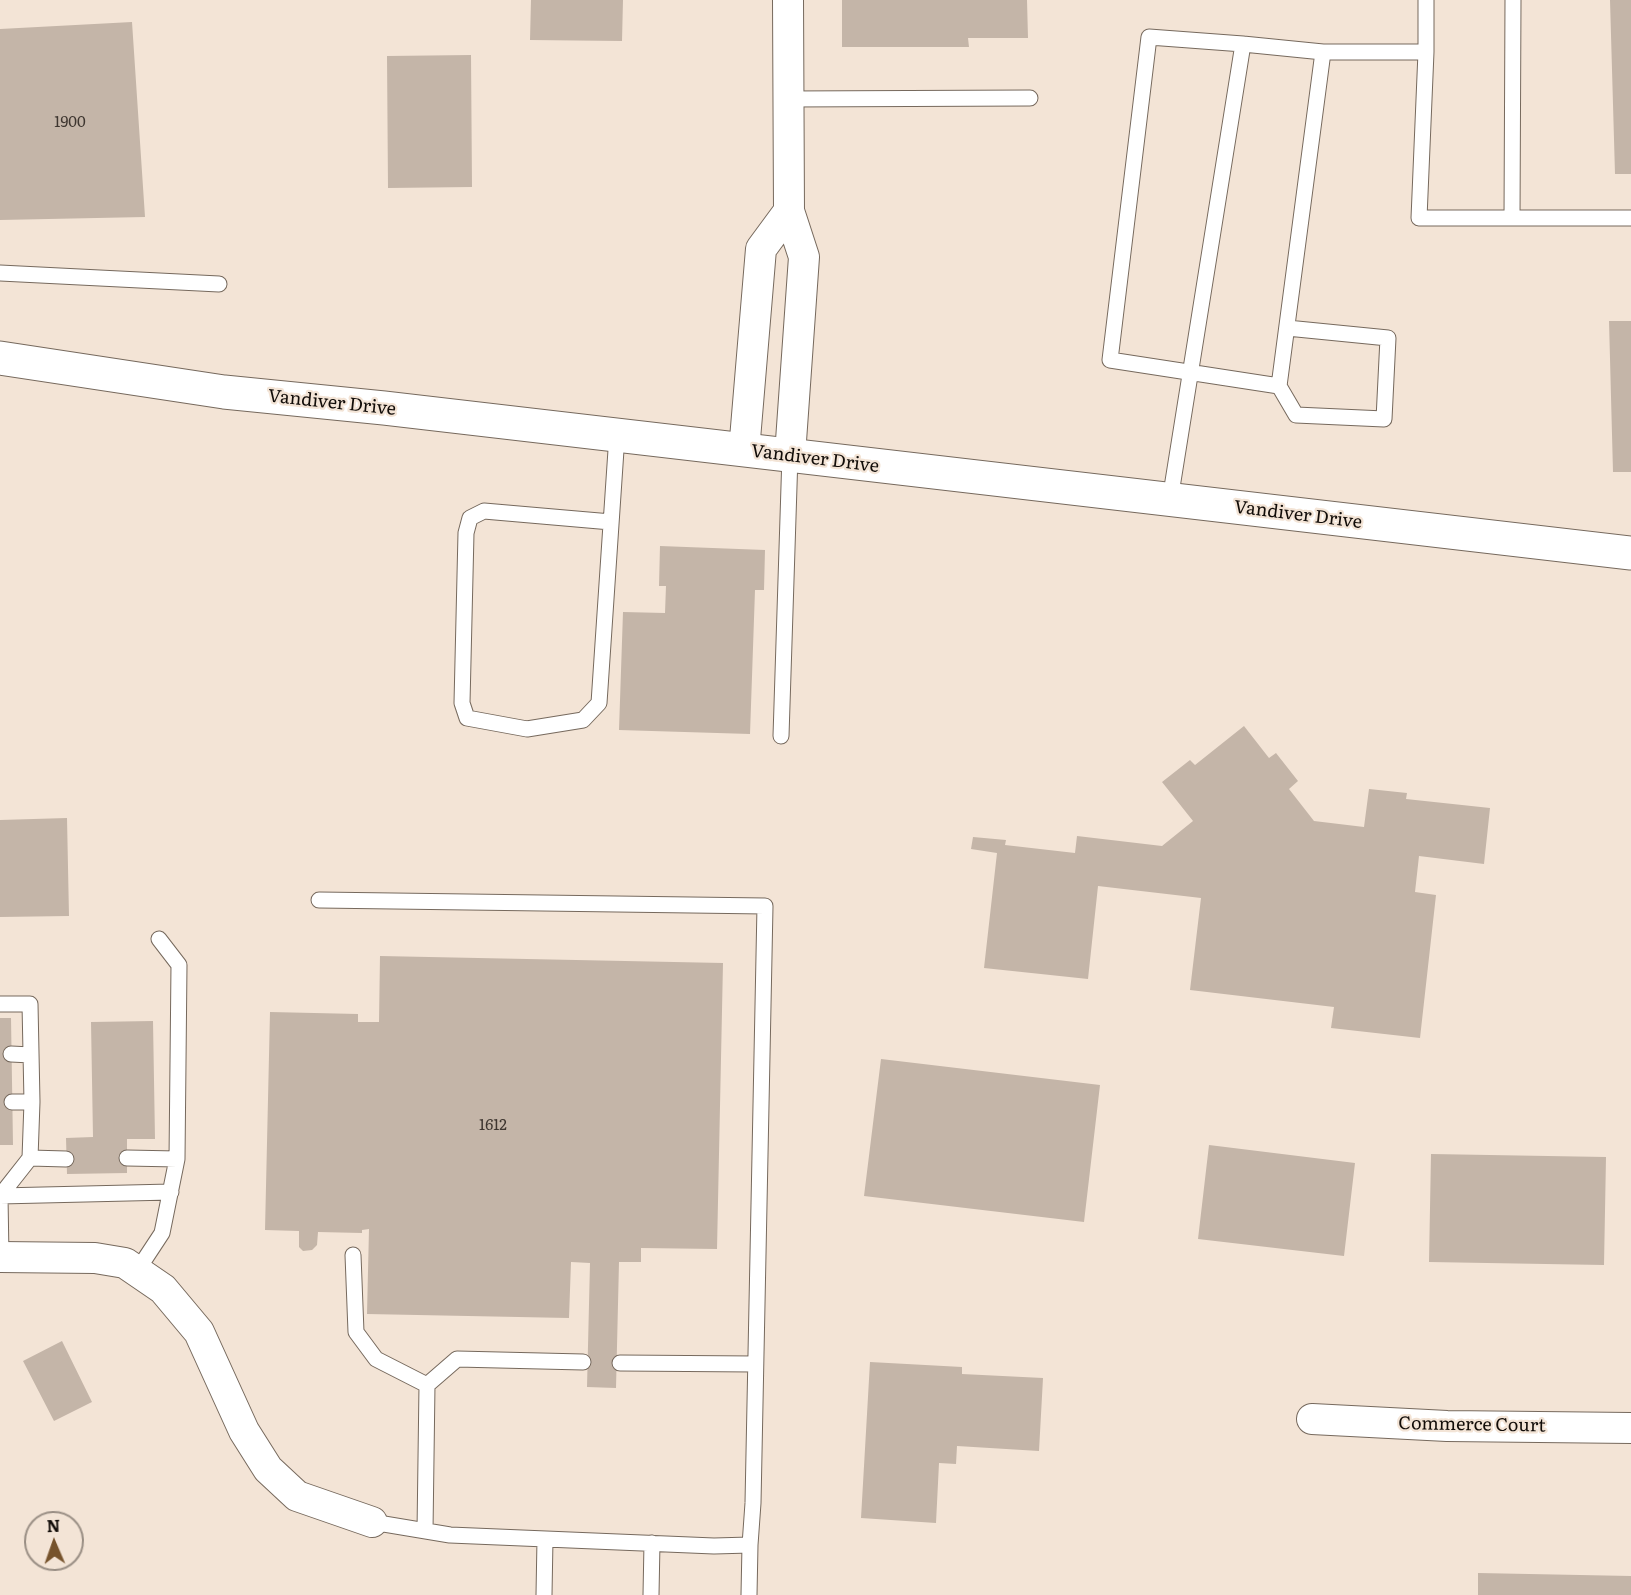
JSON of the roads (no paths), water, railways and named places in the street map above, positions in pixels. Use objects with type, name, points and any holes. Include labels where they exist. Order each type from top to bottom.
[{"type":"main road","name":"Vandiver Drive","points":[[0,358],[224,392],[617,435],[1631,553]]},
{"type":"street","points":[[788,0],[789,211],[804,257],[790,455]]},
{"type":"street","points":[[744,451],[761,249],[789,211]]},
{"type":"street","points":[[1,1257],[94,1258],[125,1263],[163,1289],[199,1332],[244,1431],[268,1469],[297,1496],[372,1522]]},
{"type":"street","name":"Commerce Court","points":[[1312,1419],[1447,1426],[1631,1428]]},
{"type":"lane","points":[[1426,0],[1419,218],[1631,218]]},
{"type":"lane","points":[[1512,218],[1513,0]]},
{"type":"lane","points":[[1279,386],[1110,360],[1149,37],[1323,52],[1426,52]]},
{"type":"lane","points":[[1170,500],[1243,44]]},
{"type":"lane","points":[[1287,327],[1388,338],[1384,419],[1296,415],[1279,386],[1323,52]]},
{"type":"lane","points":[[789,99],[1030,98]]},
{"type":"lane","points":[[0,273],[219,284]]},
{"type":"lane","points":[[611,522],[484,511],[471,518],[466,533],[462,692],[462,703],[467,718],[527,729],[583,720],[599,703],[617,435]]},
{"type":"lane","points":[[781,736],[790,455]]},
{"type":"lane","points":[[319,900],[765,906],[753,1503],[749,1595]]},
{"type":"lane","points":[[137,1271],[162,1233],[177,1159],[179,965],[159,939]]},
{"type":"lane","points":[[0,1004],[30,1004],[32,1102],[30,1158],[0,1196],[1,1257]]},
{"type":"lane","points":[[11,1054],[31,1055]]},
{"type":"lane","points":[[12,1102],[32,1102]]},
{"type":"lane","points":[[30,1158],[66,1159]]},
{"type":"lane","points":[[127,1158],[177,1159]]},
{"type":"lane","points":[[0,1196],[171,1192]]},
{"type":"lane","points":[[353,1256],[356,1332],[376,1359],[427,1385]]},
{"type":"lane","points":[[425,1531],[427,1385],[457,1359],[583,1362]]},
{"type":"lane","points":[[620,1363],[754,1364]]},
{"type":"lane","points":[[372,1522],[450,1535],[750,1545]]},
{"type":"lane","points":[[544,1595],[545,1539]]},
{"type":"lane","points":[[651,1595],[652,1543]]}]
